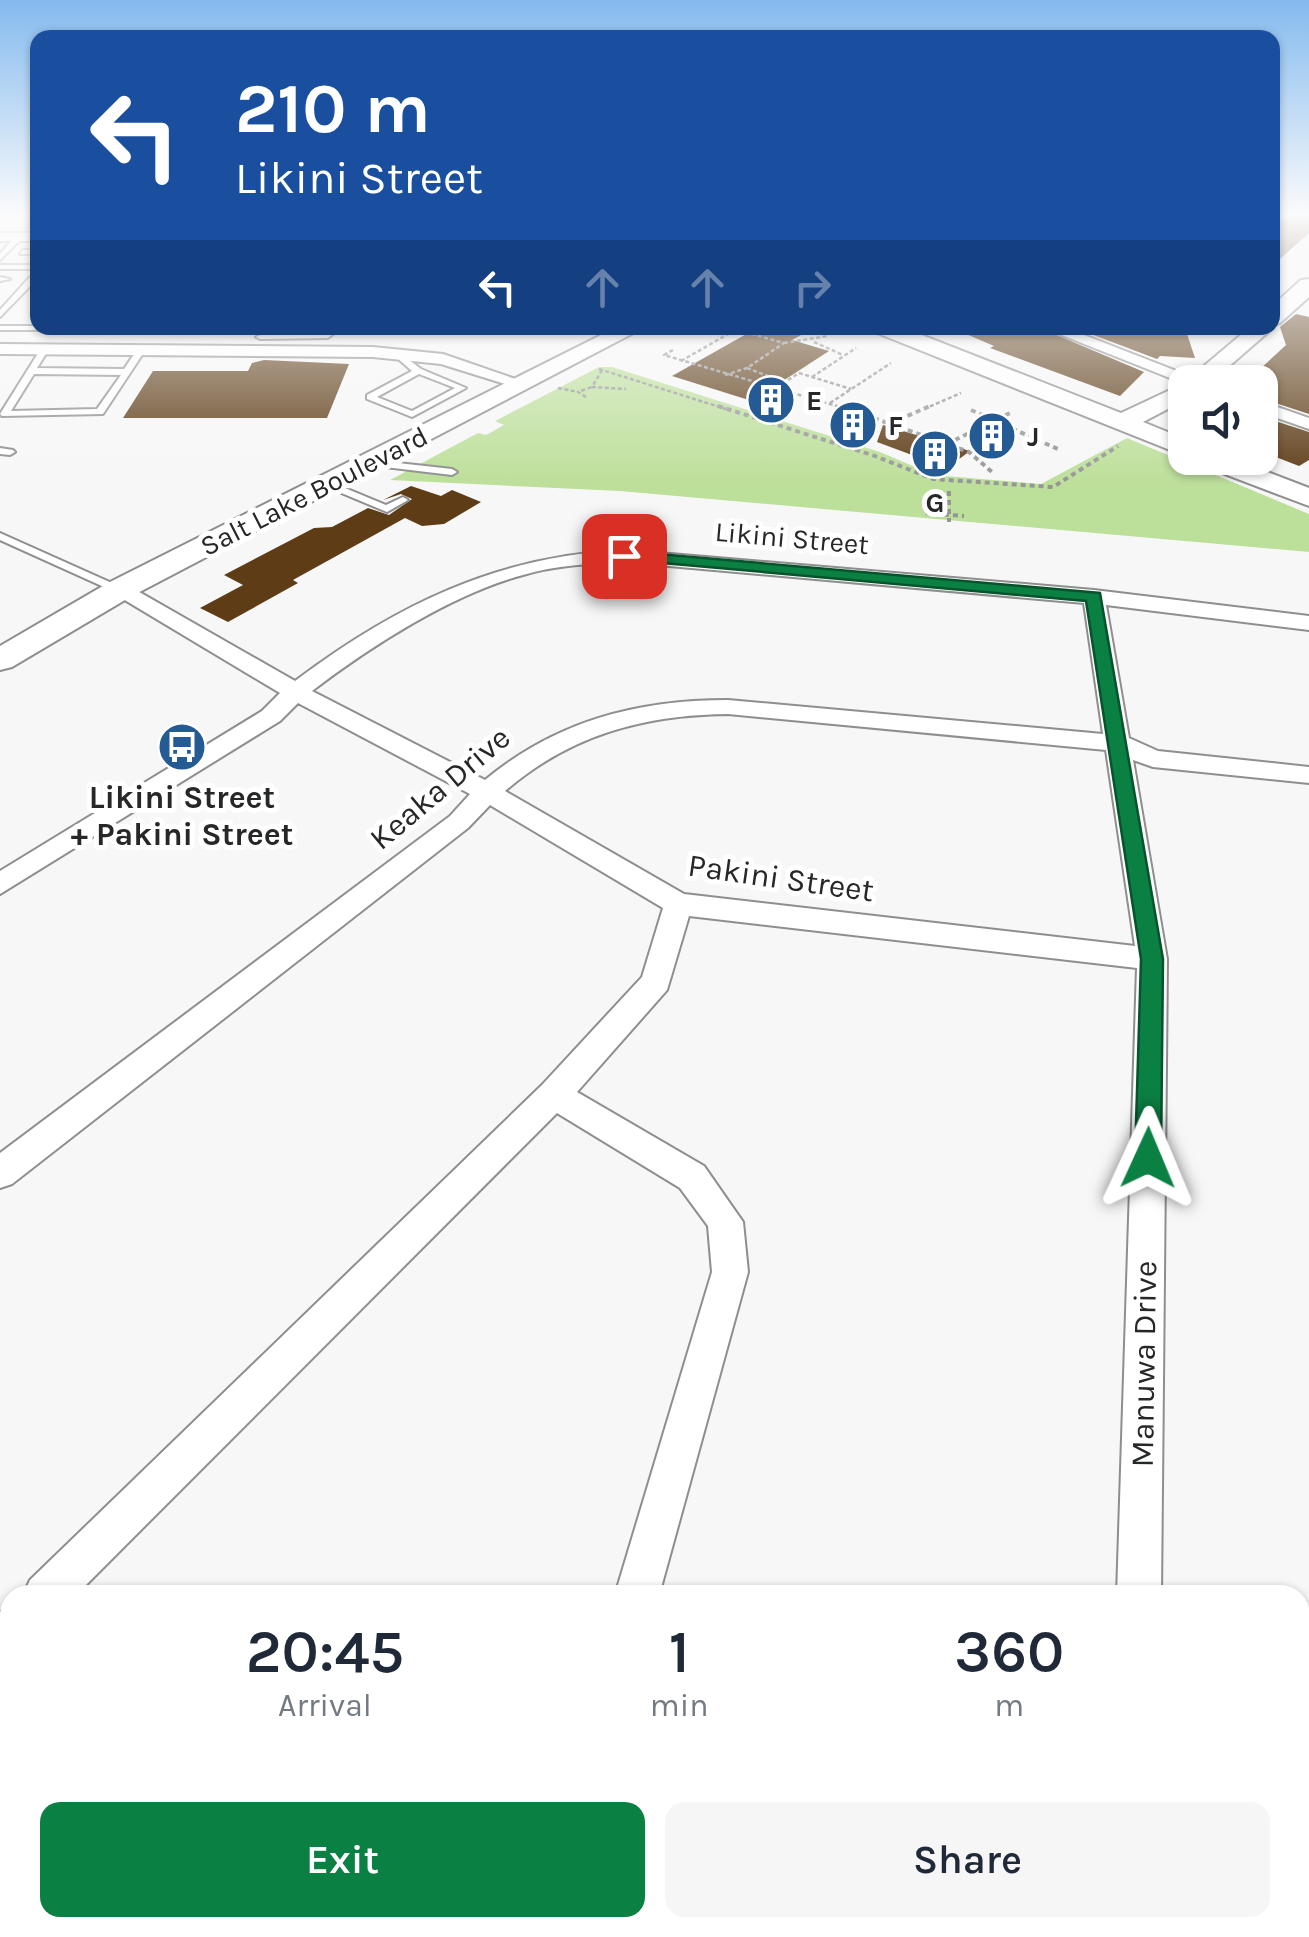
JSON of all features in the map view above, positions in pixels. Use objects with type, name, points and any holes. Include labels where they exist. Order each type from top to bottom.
[{"type":"street","points":[[373,352],[379,335]]},
{"type":"street","name":"Salt Lake Boulevard","points":[[0,660],[120,590],[370,463],[444,401],[520,384],[618,335]]},
{"type":"street","points":[[901,335],[1126,431],[1168,443]]},
{"type":"street","points":[[1071,335],[1168,372]]},
{"type":"street","points":[[1217,365],[1253,335]]},
{"type":"street","points":[[0,349],[142,349],[259,338],[444,359],[520,384]]},
{"type":"street","points":[[1126,431],[1168,402]]},
{"type":"street","points":[[1278,413],[1309,424]]},
{"type":"street","points":[[1251,475],[1309,498]]},
{"type":"street","name":"Likini Street","points":[[0,884],[272,716],[294,690],[456,590],[516,568],[554,560],[624,556],[1094,597],[1309,623]]},
{"type":"street","name":"Pakini Street","points":[[120,590],[294,690],[485,791],[678,904],[1152,959]]},
{"type":"street","name":"Manuwa Drive","points":[[1094,597],[1152,959],[1139,1585]]},
{"type":"street","name":"Keaka Drive","points":[[0,1173],[460,822],[485,791],[554,742],[578,730],[646,710],[690,706],[1118,744],[1153,759],[1309,775]]},
{"type":"street","points":[[55,1585],[554,1095],[656,982],[678,904]]},
{"type":"street","points":[[554,1095],[692,1176],[726,1222],[730,1272],[640,1585]]},
{"type":"lane","points":[[0,328],[30,328]]},
{"type":"lane","points":[[259,338],[329,335]]},
{"type":"lane","points":[[45,350],[5,414],[100,412],[142,349]]},
{"type":"lane","points":[[400,355],[418,372],[462,388],[444,401],[412,414],[370,398],[410,381],[418,372]]},
{"type":"lane","points":[[34,371],[125,372]]},
{"type":"lane","points":[[418,400],[444,401]]},
{"type":"lane","points":[[370,463],[452,472]]},
{"type":"lane","points":[[330,485],[387,509],[404,500]]},
{"type":"lane","points":[[0,536],[120,590]]},
{"type":"path","points":[[681,360],[724,335]]},
{"type":"path","points":[[757,335],[784,344],[814,342],[828,336]]},
{"type":"path","points":[[814,342],[844,356]]},
{"type":"path","points":[[725,375],[747,368],[784,344]]},
{"type":"path","points":[[812,377],[856,348]]},
{"type":"path","points":[[673,350],[664,355],[830,403],[969,452],[992,472]]},
{"type":"path","points":[[830,403],[892,363]]},
{"type":"path","points":[[747,368],[784,382]]},
{"type":"path","points":[[592,388],[602,370],[875,456],[933,479],[1053,487],[1126,431]]},
{"type":"path","points":[[735,378],[739,371]]},
{"type":"path","points":[[777,387],[798,373],[851,389]]},
{"type":"path","points":[[628,377],[633,385]]},
{"type":"path","points":[[762,382],[768,378]]},
{"type":"path","points":[[558,388],[586,397]]},
{"type":"path","points":[[578,392],[592,388],[626,390]]},
{"type":"path","points":[[891,424],[961,393]]},
{"type":"path","points":[[970,410],[1060,450]]},
{"type":"path","points":[[992,422],[1010,413]]},
{"type":"path","points":[[947,444],[975,430]]},
{"type":"path","points":[[975,470],[984,466]]},
{"type":"path","points":[[949,491],[949,522]]},
{"type":"path","points":[[926,512],[964,516]]},
{"type":"green space","points":[[599,367],[612,367],[880,452],[934,475],[1041,484],[1127,438],[1168,455],[1168,475],[1216,475],[1309,514],[1309,552],[620,491],[390,480],[478,433],[486,435],[504,425],[495,421]]},
{"type":"building","points":[[1296,314],[1309,317],[1309,414],[1278,404],[1278,365],[1264,365],[1286,345],[1280,327]]},
{"type":"building","points":[[745,335],[801,335],[792,340],[829,351],[752,401],[672,376]]},
{"type":"building","points":[[968,335],[1057,335],[1144,372],[1120,396],[990,348],[994,346]]},
{"type":"building","points":[[1094,335],[1187,335],[1195,358],[1157,359]]},
{"type":"building","points":[[264,360],[349,364],[327,418],[123,418],[153,371],[248,371],[252,363]]},
{"type":"building","points":[[1278,422],[1309,432],[1309,460],[1299,466],[1278,458]]},
{"type":"building","points":[[883,425],[970,451],[947,468],[877,442]]},
{"type":"building","points":[[411,486],[441,496],[452,490],[481,502],[444,524],[422,526],[405,518],[293,580],[298,583],[228,622],[200,608],[243,585],[224,575],[314,528],[332,527],[368,508],[389,515],[412,499],[401,494],[383,500]]},
{"type":"place","name":"E","points":[[771,400]]},
{"type":"place","name":"F","points":[[853,425]]},
{"type":"place","name":"J","points":[[992,436]]},
{"type":"place","name":"G","points":[[935,454]]},
{"type":"place","name":"Likini Street + Pakini Street","points":[[182,747]]},
{"type":"route","points":[[624,556],[1094,597],[1152,959],[1148,1158]]}]
